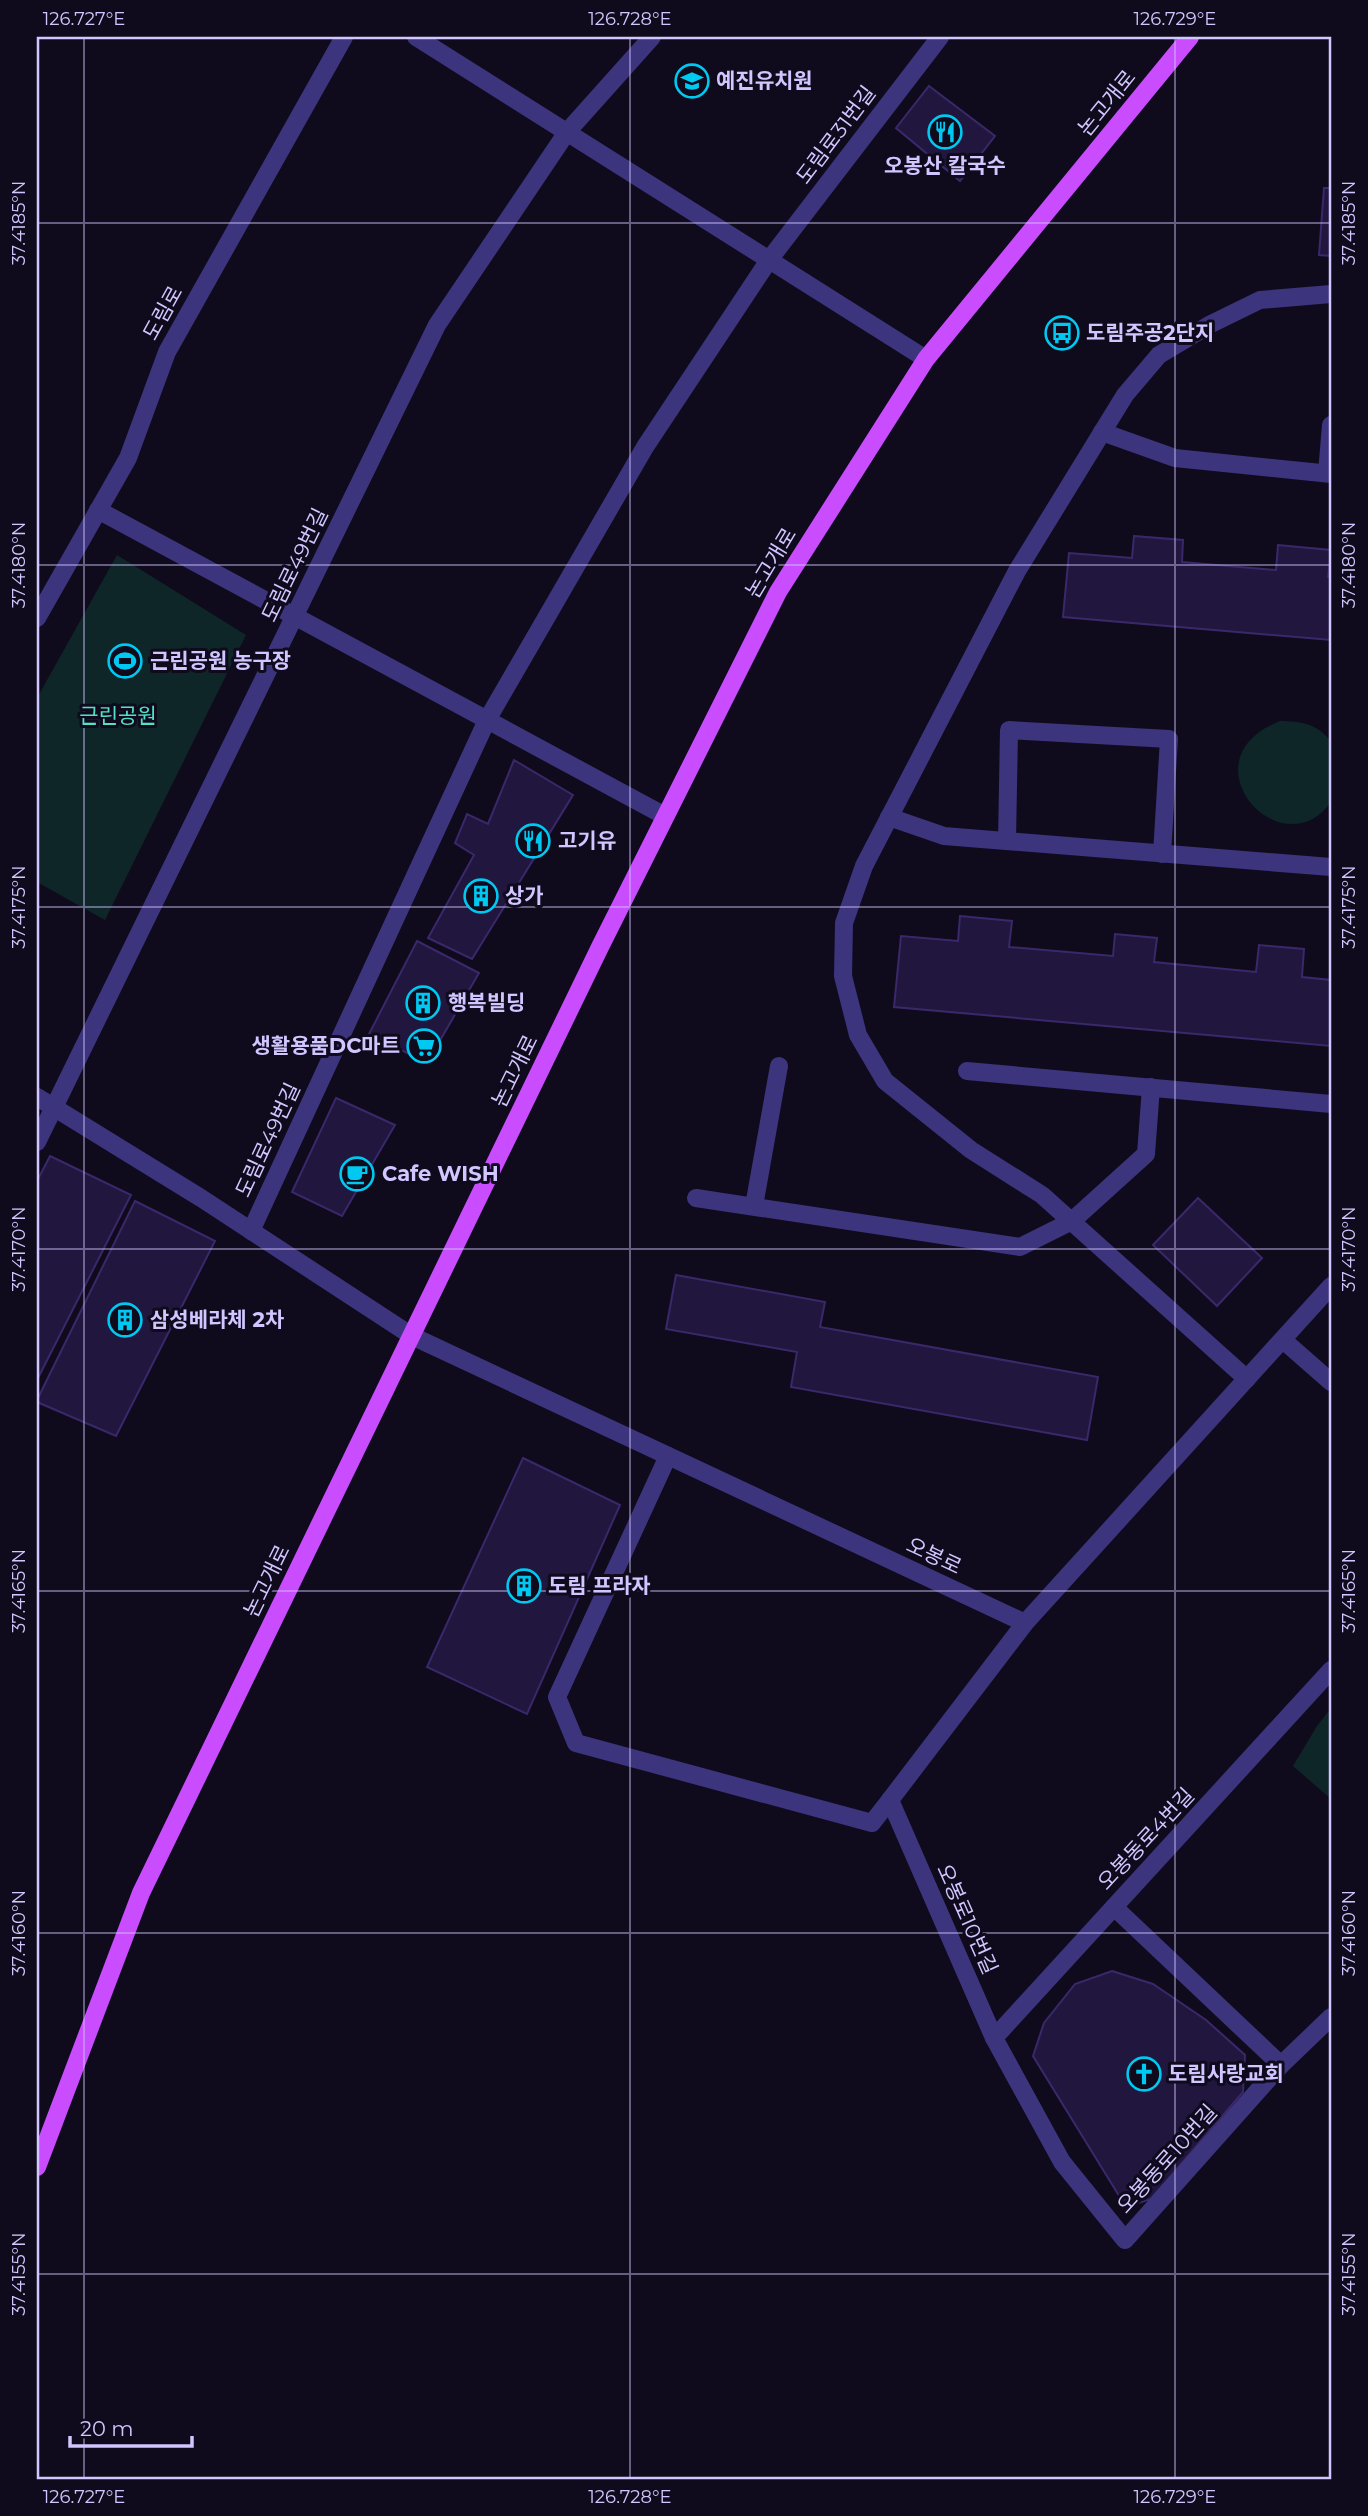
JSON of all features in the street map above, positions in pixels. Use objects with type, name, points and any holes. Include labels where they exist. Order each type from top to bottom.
[{"type":"main road","name":"논고개로","points":[[37,2167],[141,1893],[665,816],[778,592],[926,359],[1190,37]]},
{"type":"street","name":"도림로","points":[[37,618],[128,458],[167,352],[344,37]]},
{"type":"street","points":[[416,37],[926,359]]},
{"type":"street","points":[[567,132],[652,37]]},
{"type":"street","name":"도림로31번길","points":[[769,260],[940,37]]},
{"type":"street","name":"도림로49번길","points":[[37,1142],[437,325],[567,132]]},
{"type":"street","name":"도림로49번길","points":[[251,1231],[487,720],[645,447],[769,260]]},
{"type":"street","points":[[1247,1379],[1042,1195],[971,1150],[885,1081],[858,1035],[842,976],[844,923],[864,866],[1017,571],[1125,395],[1159,355],[1211,324],[1260,300],[1331,294]]},
{"type":"street","points":[[1102,432],[1175,458],[1329,474],[1331,425]]},
{"type":"street","points":[[97,510],[665,816]]},
{"type":"street","points":[[1007,841],[1009,730],[1169,739],[1161,854]]},
{"type":"street","points":[[889,817],[944,836],[1331,867]]},
{"type":"street","points":[[754,1206],[779,1066]]},
{"type":"street","points":[[967,1071],[1331,1104]]},
{"type":"street","points":[[696,1198],[1020,1247],[1072,1222],[1146,1154],[1151,1087]]},
{"type":"street","name":"도림로49번길","points":[[37,1097],[412,1336]]},
{"type":"street","points":[[668,1456],[557,1697],[576,1743],[872,1823],[1025,1623],[1331,1286]]},
{"type":"street","name":"오봉로","points":[[412,1336],[1025,1623]]},
{"type":"street","points":[[1283,1340],[1331,1382]]},
{"type":"street","name":"오봉동로4번길","points":[[994,2038],[1331,1670]]},
{"type":"street","name":"오봉로10번길","points":[[890,1800],[994,2038],[1062,2162],[1125,2240]]},
{"type":"street","points":[[1114,1907],[1281,2065]]},
{"type":"street","name":"오봉동로10번길","points":[[1125,2240],[1281,2065],[1331,2017]]},
{"type":"green space","name":"근린공원","points":[[117,555],[246,635],[105,920],[37,882],[37,698]]},
{"type":"green space","points":[[1280,721],[1315,727],[1331,742],[1331,802],[1311,820],[1288,824],[1267,817],[1250,802],[1240,782],[1239,760],[1252,739]]},
{"type":"green space","points":[[1331,1708],[1331,1799],[1293,1766]]},
{"type":"building","name":"오봉산 칼국수","points":[[929,86],[995,136],[960,181],[896,128]]},
{"type":"building","points":[[1324,188],[1331,188],[1331,256],[1319,255]]},
{"type":"building","points":[[1134,536],[1183,540],[1182,562],[1276,570],[1278,545],[1331,550],[1328,577],[1331,577],[1331,640],[1063,617],[1069,553],[1132,558]]},
{"type":"building","name":"상가","points":[[514,760],[573,795],[472,959],[428,938],[474,855],[455,843],[467,814],[488,824]]},
{"type":"building","points":[[960,916],[1012,921],[1009,947],[1113,956],[1115,934],[1157,938],[1154,962],[1256,972],[1259,945],[1304,949],[1302,977],[1331,980],[1331,1046],[894,1007],[901,936],[958,941]]},
{"type":"building","name":"행복빌딩","points":[[417,941],[479,973],[427,1063],[369,1034]]},
{"type":"building","points":[[336,1098],[395,1125],[342,1216],[292,1192]]},
{"type":"building","points":[[50,1156],[131,1195],[37,1380],[37,1181]]},
{"type":"building","points":[[1198,1198],[1262,1258],[1217,1306],[1153,1245]]},
{"type":"building","name":"삼성베라체 2차","points":[[135,1201],[215,1241],[116,1436],[37,1400]]},
{"type":"building","points":[[676,1275],[825,1302],[820,1327],[1098,1377],[1087,1440],[791,1387],[797,1352],[666,1329]]},
{"type":"building","name":"도림 프라자","points":[[523,1458],[620,1505],[527,1714],[427,1667]]},
{"type":"building","name":"도림사랑교회","points":[[1112,1971],[1153,1984],[1206,2020],[1245,2055],[1243,2092],[1151,2199],[1136,2204],[1121,2199],[1033,2056],[1044,2023],[1075,1984]]},
{"type":"place","name":"예진유치원","points":[[692,81]]},
{"type":"place","name":"오봉산 칼국수","points":[[945,132]]},
{"type":"place","name":"도림주공2단지","points":[[1062,333]]},
{"type":"place","name":"근린공원 농구장","points":[[125,661]]},
{"type":"place","name":"고기유","points":[[533,841]]},
{"type":"place","name":"상가","points":[[481,896]]},
{"type":"place","name":"행복빌딩","points":[[423,1003]]},
{"type":"place","name":"생활용품DC마트","points":[[424,1046]]},
{"type":"place","name":"Cafe WISH","points":[[357,1174]]},
{"type":"place","name":"삼성베라체 2차","points":[[125,1320]]},
{"type":"place","name":"도림 프라자","points":[[524,1586]]},
{"type":"place","name":"도림사랑교회","points":[[1144,2074]]}]
